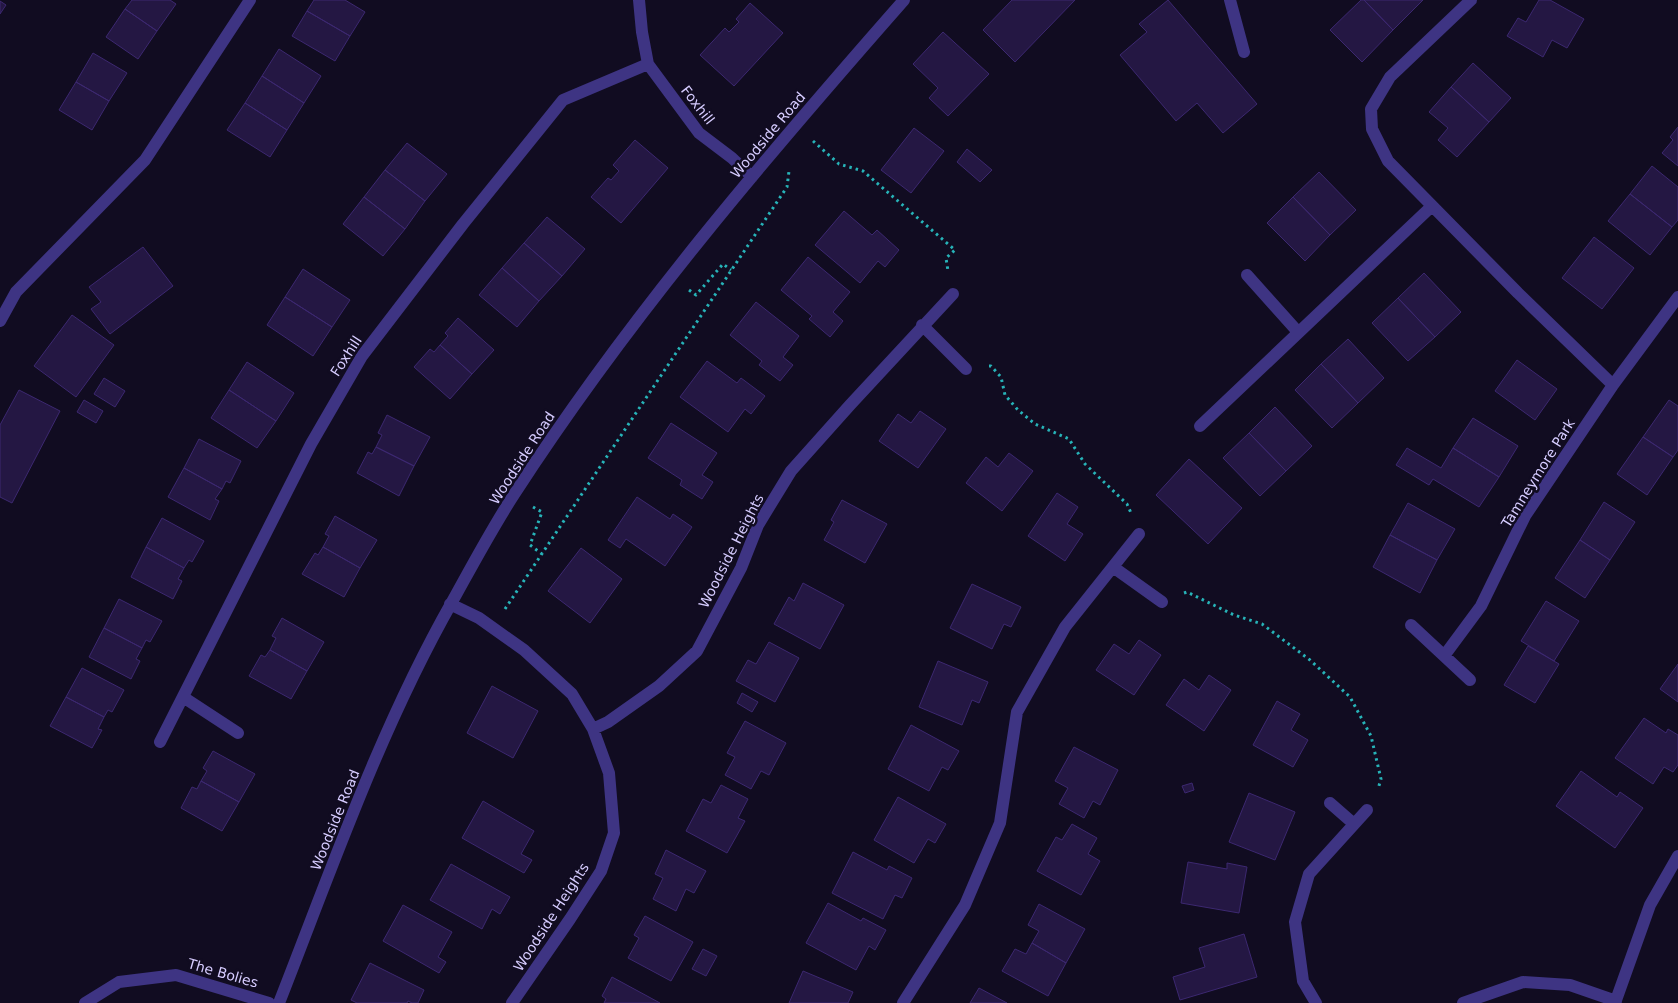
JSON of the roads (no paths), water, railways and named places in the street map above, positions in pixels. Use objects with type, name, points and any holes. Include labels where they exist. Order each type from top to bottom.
[{"type":"street","points":[[0,320],[16,292],[145,160],[250,0]]},
{"type":"street","name":"Foxhill","points":[[639,0],[648,64],[699,133],[732,158],[752,177]]},
{"type":"street","name":"Woodside Road","points":[[279,1003],[386,734],[450,604],[514,495],[588,386],[671,277],[752,177],[904,0]]},
{"type":"street","points":[[1230,0],[1244,52]]},
{"type":"street","points":[[1471,0],[1390,77],[1370,109],[1372,129],[1388,160],[1613,385]]},
{"type":"street","name":"Foxhill","points":[[160,742],[311,444],[362,356],[463,224],[563,100],[648,64]]},
{"type":"street","points":[[1200,426],[1432,206]]},
{"type":"street","points":[[1247,275],[1298,332]]},
{"type":"street","name":"Woodside Heights","points":[[593,729],[608,722],[659,686],[696,651],[741,568],[758,525],[792,472],[922,325],[952,294]]},
{"type":"street","name":"Tamneymore Park","points":[[1444,656],[1481,606],[1525,516],[1613,385],[1678,297]]},
{"type":"street","points":[[922,325],[966,369]]},
{"type":"street","points":[[904,1003],[965,905],[1000,823],[1018,712],[1065,627],[1139,534]]},
{"type":"street","points":[[1113,567],[1162,602]]},
{"type":"street","name":"Woodside Heights","points":[[450,604],[479,618],[524,650],[572,694],[593,729],[610,773],[614,833],[601,871],[512,1003]]},
{"type":"street","points":[[1411,625],[1470,680]]},
{"type":"street","points":[[183,697],[238,732]]},
{"type":"street","points":[[1330,803],[1354,824]]},
{"type":"street","points":[[1316,1003],[1303,981],[1296,922],[1309,874],[1368,810]]},
{"type":"street","points":[[1463,1003],[1523,982],[1570,985],[1616,1002],[1650,904],[1678,856]]},
{"type":"street","name":"The Bolies","points":[[85,1003],[119,982],[176,975],[269,1003]]}]
